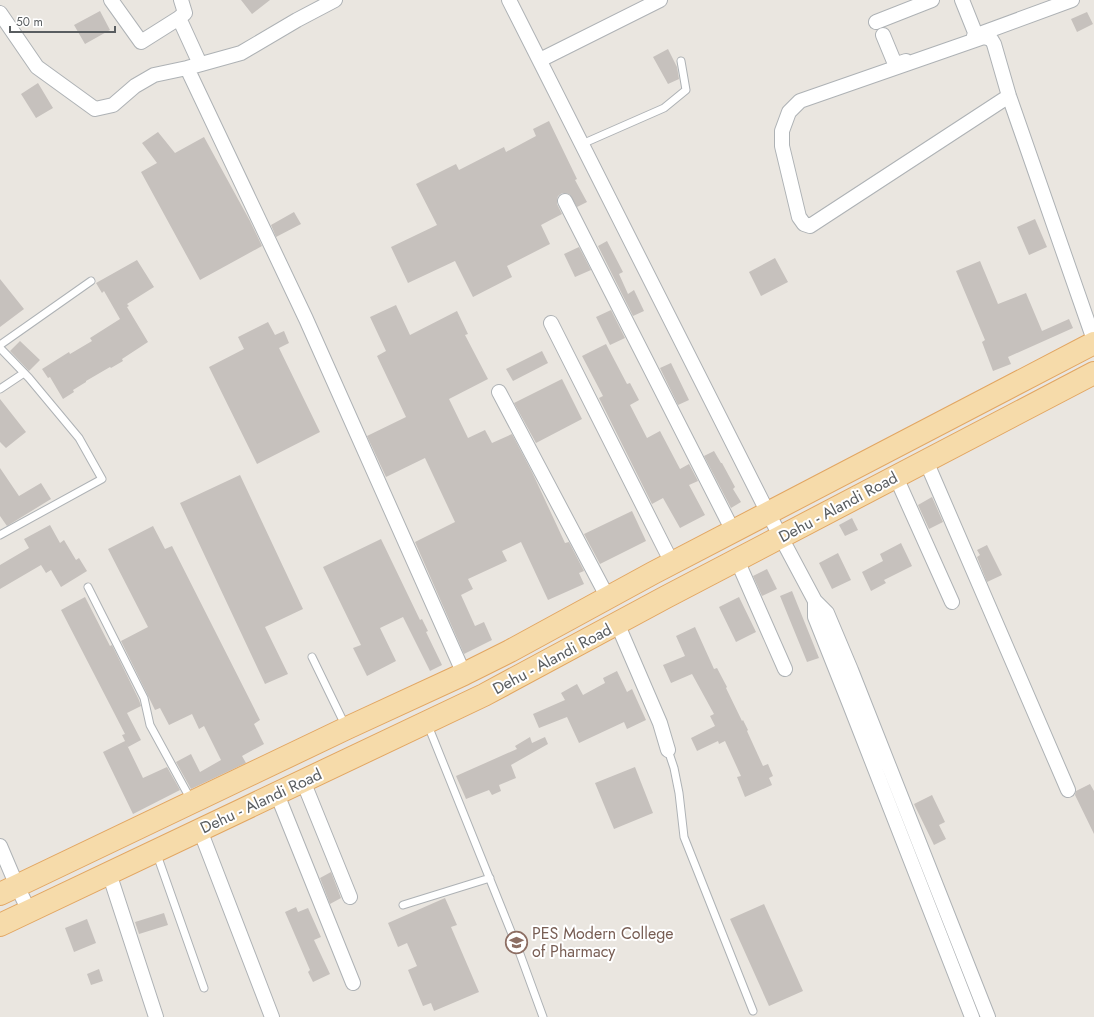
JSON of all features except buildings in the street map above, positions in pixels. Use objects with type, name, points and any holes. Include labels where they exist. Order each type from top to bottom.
[{"type":"main road","name":"Dehu - Alandi Road","points":[[8,890],[510,651],[672,563],[1094,341]]},
{"type":"main road","name":"Dehu - Alandi Road","points":[[0,925],[484,695],[617,623],[1094,373]]},
{"type":"street","points":[[111,0],[140,42],[185,13],[181,0]]},
{"type":"street","points":[[509,0],[780,537],[815,601],[827,613],[853,693],[972,1017]]},
{"type":"street","points":[[540,60],[660,0]]},
{"type":"street","points":[[876,22],[932,0]]},
{"type":"street","points":[[962,0],[976,35]]},
{"type":"street","points":[[883,35],[893,62],[897,64],[1072,0]]},
{"type":"street","points":[[0,13],[37,67],[95,109],[113,105],[135,86],[154,75],[187,68],[241,53],[328,2]]},
{"type":"street","points":[[179,18],[200,64]]},
{"type":"street","points":[[1009,96],[810,226],[804,224],[799,217],[782,146],[782,132],[789,112],[800,101],[984,37],[990,39],[994,44],[1009,96],[1094,341]]},
{"type":"street","points":[[187,68],[306,319],[464,674]]},
{"type":"street","points":[[565,201],[733,531]]},
{"type":"street","points":[[551,323],[672,563]]},
{"type":"street","points":[[499,392],[608,598]]},
{"type":"street","points":[[926,461],[1068,790]]},
{"type":"street","points":[[896,477],[952,602]]},
{"type":"street","points":[[737,560],[785,669]]},
{"type":"street","points":[[617,623],[660,723],[668,750]]},
{"type":"street","points":[[853,693],[988,1017]]},
{"type":"street","points":[[303,781],[350,898]]},
{"type":"street","points":[[277,794],[353,983]]},
{"type":"street","points":[[200,830],[272,1017]]},
{"type":"street","points":[[0,846],[8,890],[29,911]]},
{"type":"street","points":[[109,873],[156,1017]]},
{"type":"lane","points":[[582,144],[664,108],[686,90],[681,61]]},
{"type":"lane","points":[[0,535],[102,479],[79,438],[0,347],[91,282]]},
{"type":"lane","points":[[0,389],[24,373]]},
{"type":"lane","points":[[88,587],[144,698],[150,725],[192,803]]},
{"type":"lane","points":[[312,657],[346,728]]},
{"type":"lane","points":[[427,722],[520,954],[543,1017]]},
{"type":"lane","points":[[668,750],[674,768],[679,793],[684,837],[753,1012]]},
{"type":"lane","points":[[155,852],[204,988]]},
{"type":"lane","points":[[403,905],[490,878]]},
{"type":"place","name":"PES Modern College of Pharmacy","points":[[517,942]]}]
